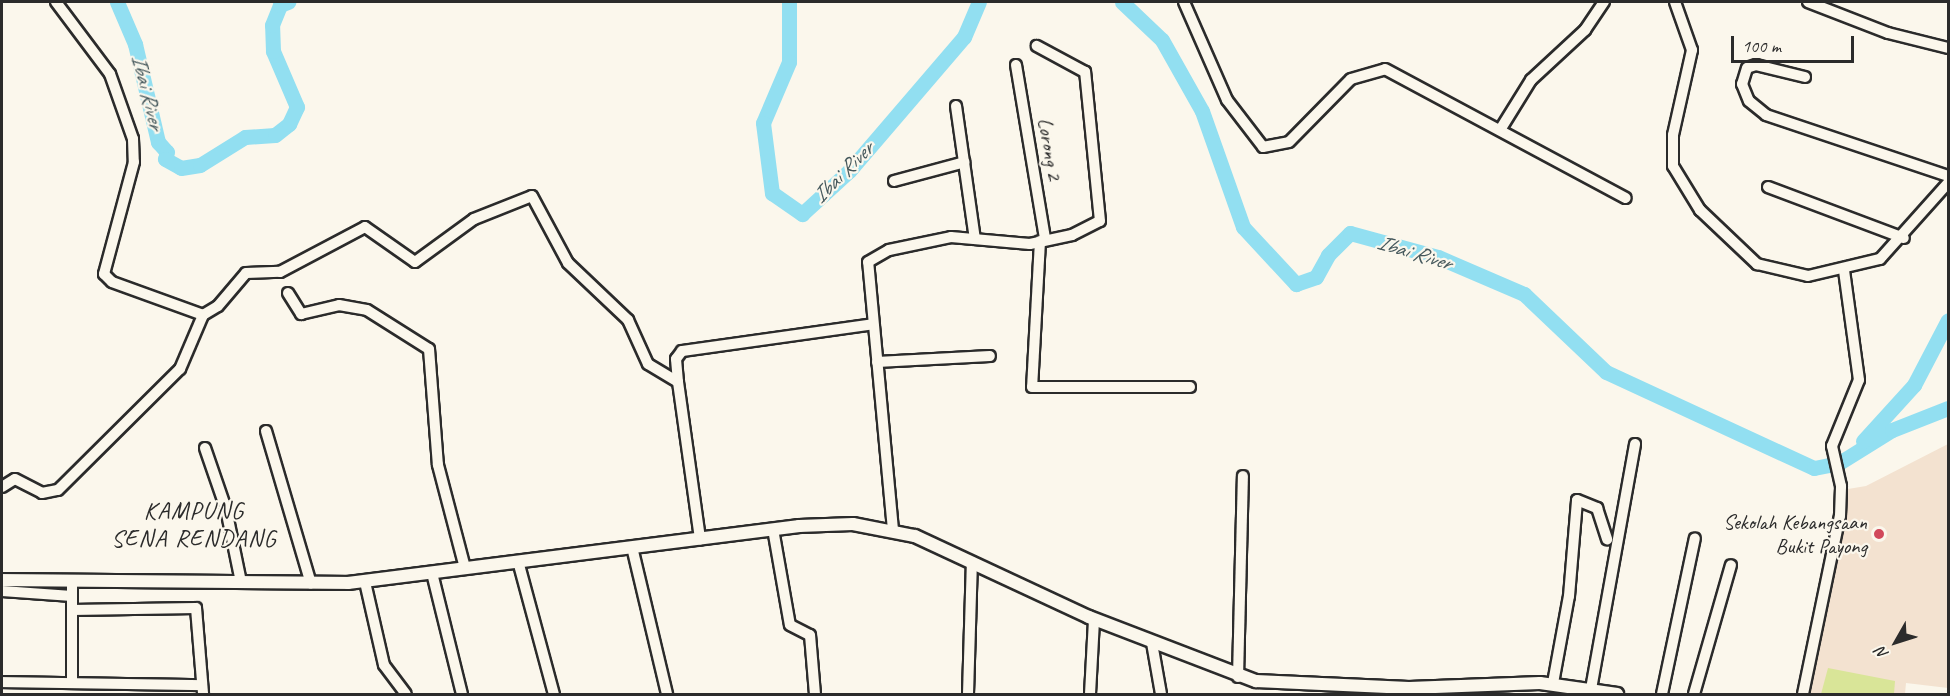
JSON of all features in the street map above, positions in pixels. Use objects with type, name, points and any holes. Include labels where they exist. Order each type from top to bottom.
[{"type":"main road","points":[[2,580],[311,584],[365,582],[773,529],[842,524],[893,530],[972,562],[1094,619],[1238,677],[1409,688],[1553,683],[1617,694]]},
{"type":"street","points":[[56,2],[110,74],[133,139],[134,162],[104,274],[112,282],[203,315]]},
{"type":"street","points":[[1184,2],[1227,100],[1263,147],[1289,142],[1354,77],[1385,69],[1626,198]]},
{"type":"street","points":[[1500,130],[1531,80],[1585,30],[1604,2]]},
{"type":"street","points":[[1675,2],[1692,50],[1673,135],[1680,180],[1700,210],[1757,264],[1808,276],[1844,271],[1880,259],[1904,238],[1948,183]]},
{"type":"street","points":[[1808,2],[1888,33],[1948,48]]},
{"type":"street","points":[[893,530],[867,270],[874,256],[932,240],[1042,240],[1088,230],[1102,213],[1085,72],[1037,46]]},
{"type":"street","points":[[1805,77],[1756,64],[1747,68],[1742,84],[1749,101],[1766,115],[1948,176]]},
{"type":"street","name":"Lorong 2","points":[[1017,65],[1042,240],[1032,387],[1190,387]]},
{"type":"street","points":[[956,106],[975,239]]},
{"type":"street","points":[[894,181],[964,162]]},
{"type":"street","points":[[1768,187],[1904,238]]},
{"type":"street","points":[[2,487],[15,479],[42,493],[58,490],[180,369],[203,315],[219,306],[246,273],[280,272],[365,227],[415,262],[474,219],[528,195],[537,200],[548,233],[568,263],[634,329],[648,364],[678,382]]},
{"type":"street","points":[[1803,694],[1839,516],[1839,478],[1832,451],[1859,380],[1844,271]]},
{"type":"street","points":[[288,293],[301,314],[339,306],[367,310],[429,349],[438,465],[465,568]]},
{"type":"street","points":[[700,539],[676,358],[682,351],[873,324]]},
{"type":"street","points":[[877,362],[990,356]]},
{"type":"street","points":[[266,432],[311,584]]},
{"type":"street","points":[[1591,689],[1635,444]]},
{"type":"street","points":[[205,448],[226,509],[241,582]]},
{"type":"street","points":[[1238,677],[1244,476]]},
{"type":"street","points":[[1553,683],[1569,596],[1577,500],[1597,508],[1607,539]]},
{"type":"street","points":[[773,529],[790,625],[810,635],[815,694]]},
{"type":"street","points":[[1662,694],[1695,538]]},
{"type":"street","points":[[632,547],[668,694]]},
{"type":"street","points":[[518,561],[554,694]]},
{"type":"street","points":[[968,694],[972,562]]},
{"type":"street","points":[[1694,694],[1731,565]]},
{"type":"street","points":[[432,573],[462,694]]},
{"type":"street","points":[[72,582],[72,684]]},
{"type":"street","points":[[365,582],[384,665],[406,694]]},
{"type":"street","points":[[2,591],[72,596]]},
{"type":"street","points":[[2,682],[202,690],[196,608],[72,610]]},
{"type":"street","points":[[1090,694],[1094,619]]},
{"type":"street","points":[[1152,643],[1161,694]]},
{"type":"shaded area","name":"Sekolah Kebangsaan Bukit Payong","points":[[1948,444],[1948,688],[1906,683],[1905,694],[1805,694],[1848,489],[1866,486]]},
{"type":"green space","points":[[1828,668],[1895,681],[1894,694],[1821,694]]},
{"type":"waterway","name":"Ibai River","points":[[117,2],[135,44],[158,142],[167,152],[165,159],[181,168],[200,165],[245,137],[275,135],[289,124],[297,107],[273,51],[272,25],[280,5],[288,2]]},
{"type":"waterway","name":"Ibai River","points":[[789,2],[789,62],[763,123],[772,193],[802,214],[849,171],[964,37],[979,2]]},
{"type":"waterway","name":"Ibai River","points":[[1122,2],[1162,40],[1202,111],[1243,227],[1296,284],[1316,277],[1328,255],[1350,233],[1438,257],[1524,294],[1606,372],[1814,468],[1839,463],[1892,430],[1948,408]]},
{"type":"waterway","points":[[1863,441],[1914,385],[1948,320]]},
{"type":"place","name":"Sekolah Kebangsaan Bukit Payong","points":[[1879,534]]},
{"type":"district","name":"KAMPUNG SENA RENDANG","points":[[194,525]]}]
